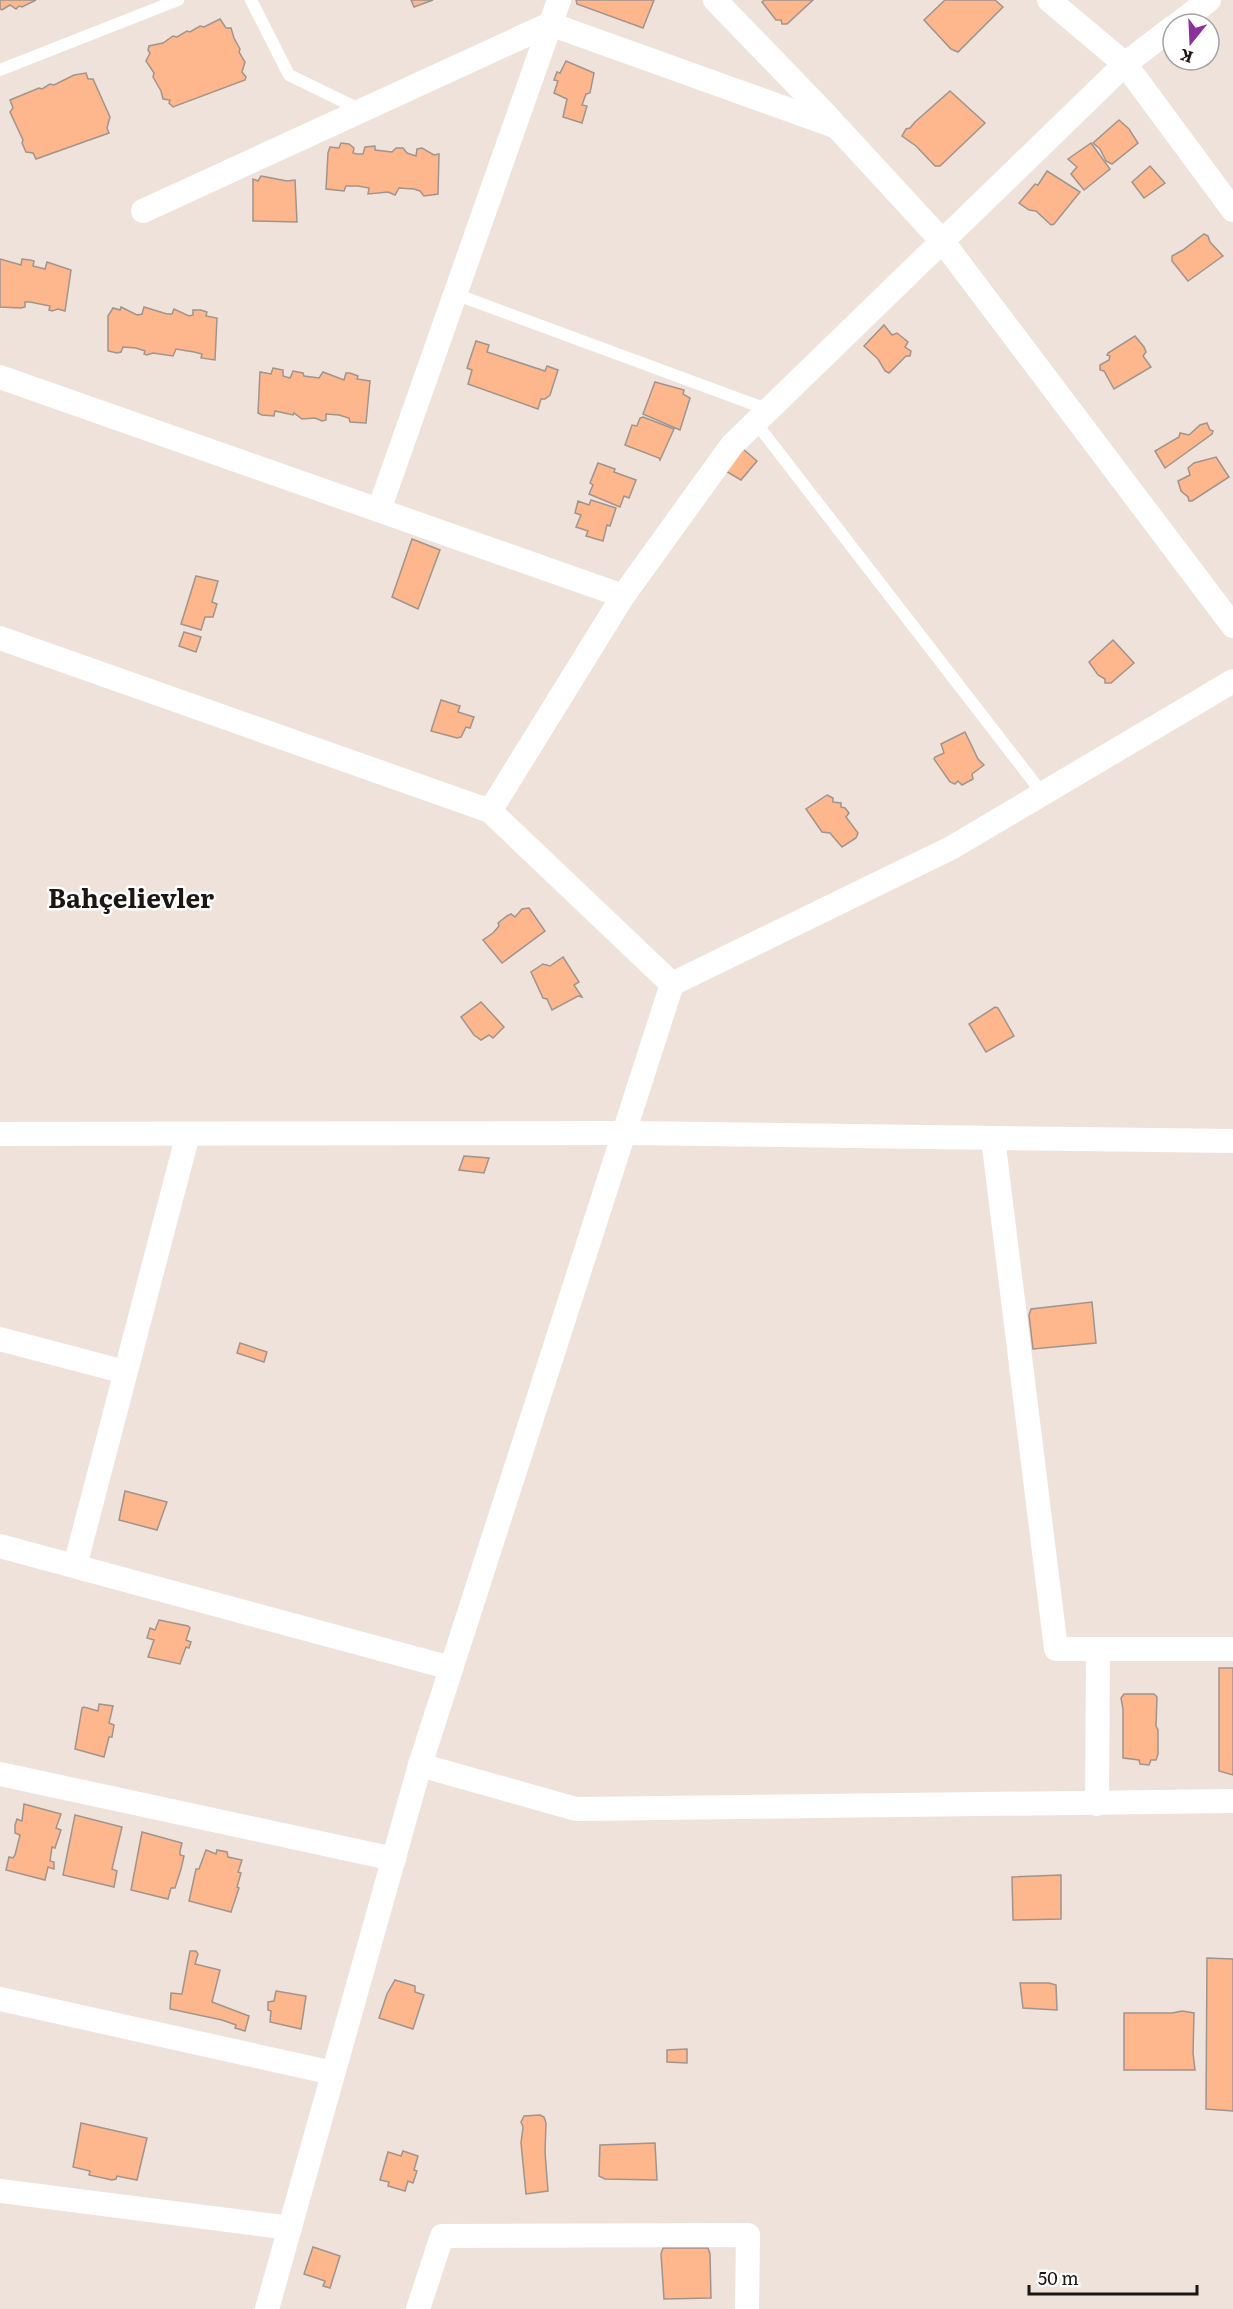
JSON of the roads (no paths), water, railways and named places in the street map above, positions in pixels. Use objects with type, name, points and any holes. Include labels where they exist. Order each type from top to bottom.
[{"type":"street","points":[[379,510],[559,0]]},
{"type":"street","points":[[715,0],[837,126],[943,242],[1233,626]]},
{"type":"street","points":[[1050,0],[1125,64],[1233,210]]},
{"type":"street","points":[[1194,12],[1209,0]]},
{"type":"street","points":[[143,211],[550,24],[837,126]]},
{"type":"street","points":[[489,811],[623,596],[732,445],[1125,64],[1161,36]]},
{"type":"street","points":[[0,377],[623,596]]},
{"type":"street","points":[[0,638],[489,811],[672,984]]},
{"type":"street","points":[[267,2309],[420,1765],[672,984],[951,848],[1233,681]]},
{"type":"street","points":[[0,1134],[624,1133],[993,1138],[1232,1148]]},
{"type":"street","points":[[75,1566],[188,1134]]},
{"type":"street","points":[[993,1138],[1056,1649],[1233,1649]]},
{"type":"street","points":[[0,1339],[125,1372]]},
{"type":"street","points":[[0,1546],[451,1668]]},
{"type":"street","points":[[1097,1804],[1098,1649]]},
{"type":"street","points":[[420,1765],[576,1809],[1233,1801]]},
{"type":"street","points":[[0,1774],[394,1859]]},
{"type":"street","points":[[0,1999],[333,2073]]},
{"type":"street","points":[[0,2191],[290,2228]]},
{"type":"street","points":[[418,2309],[442,2236],[748,2235],[747,2309]]},
{"type":"lane","points":[[0,70],[178,0]]},
{"type":"lane","points":[[251,0],[289,75],[362,110]]},
{"type":"lane","points":[[455,294],[762,416],[1043,794]]},
{"type":"district","name":"Bahçelievler","points":[[131,899]]}]
